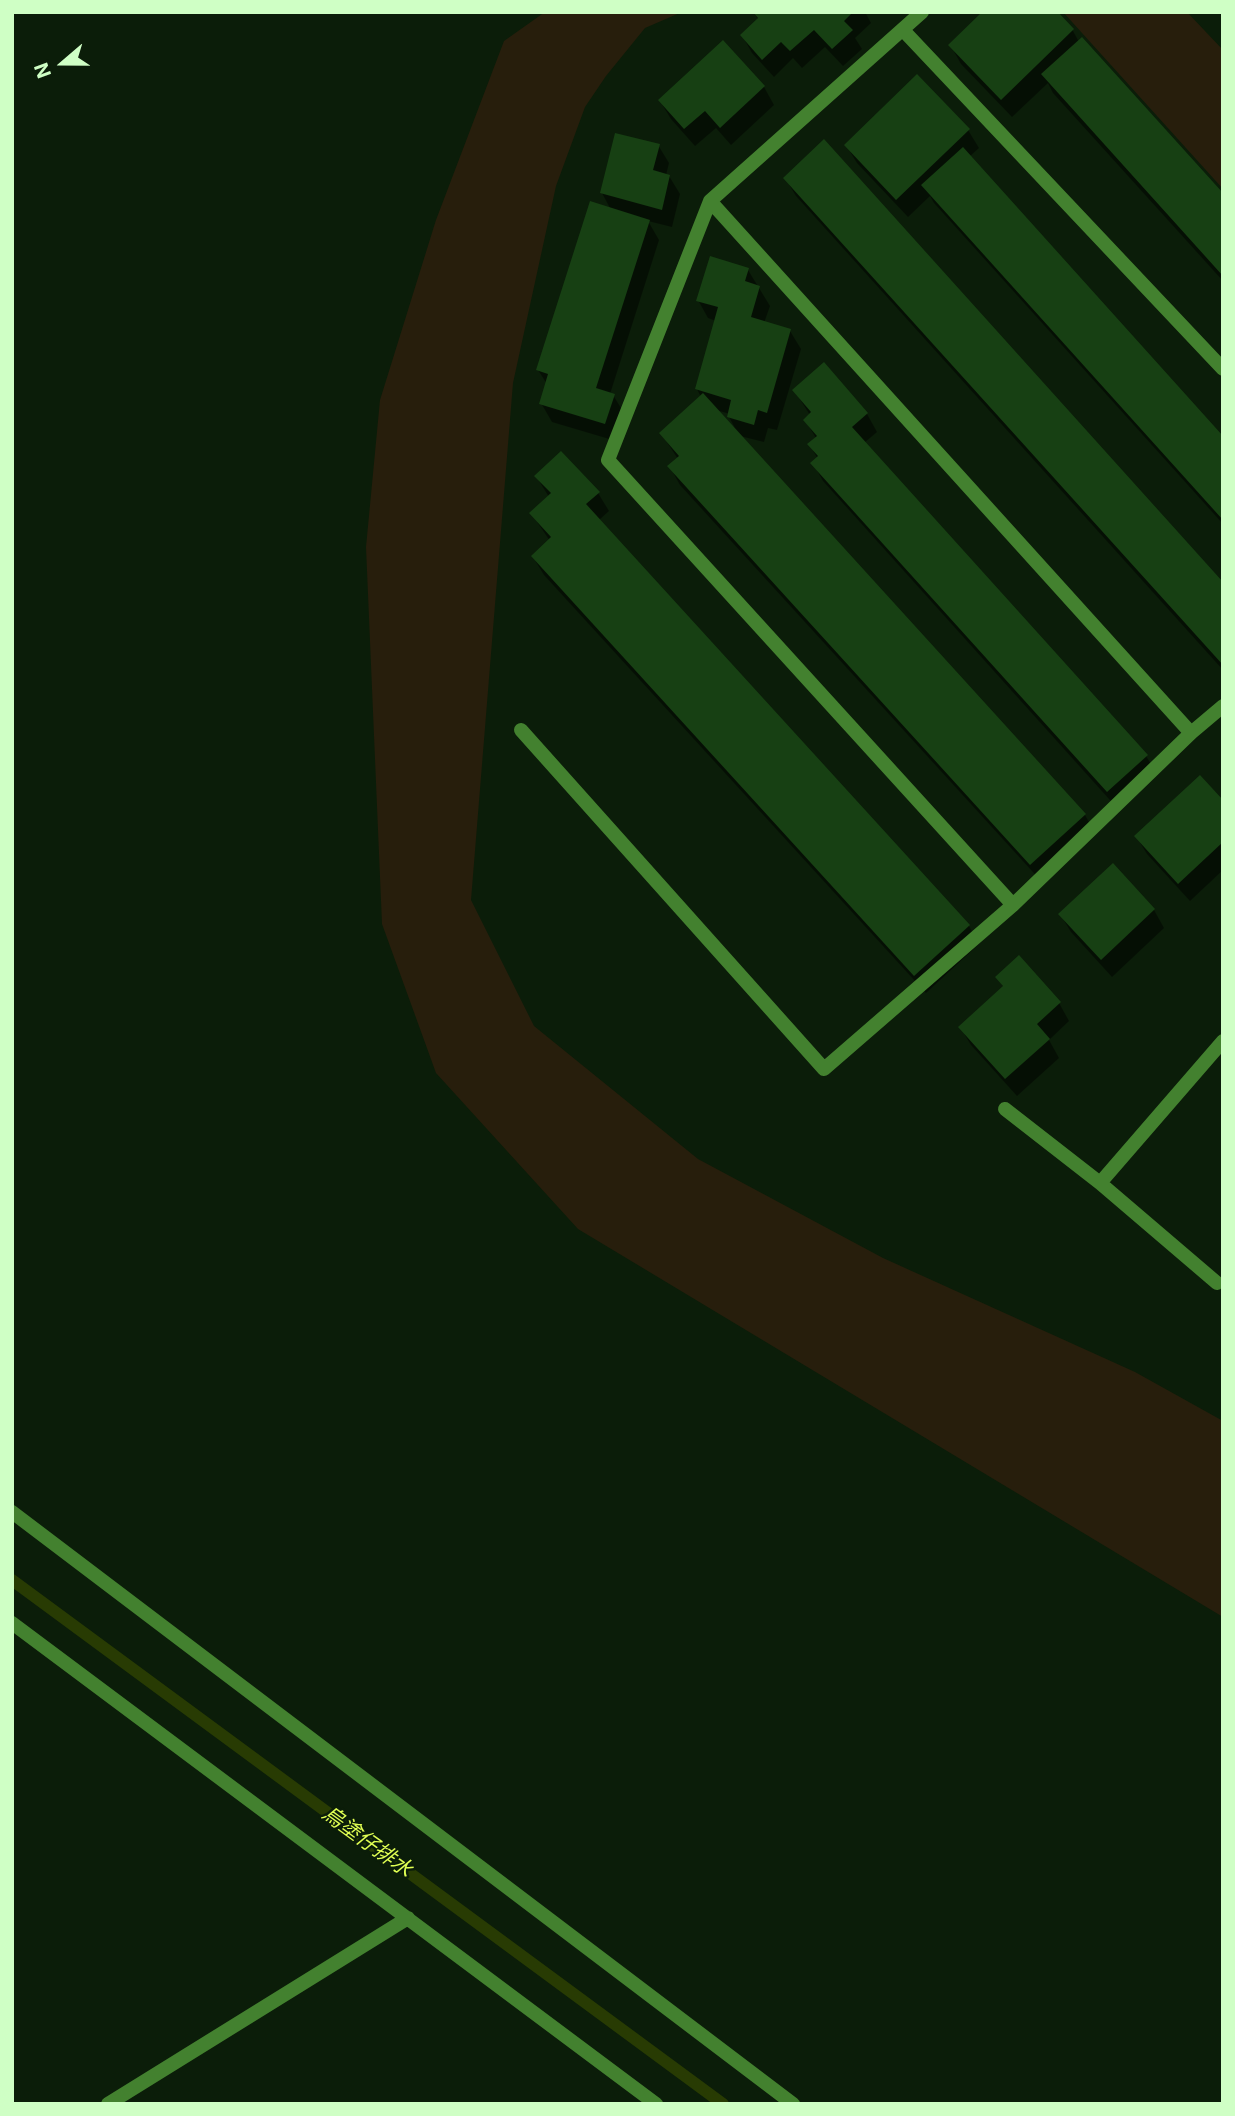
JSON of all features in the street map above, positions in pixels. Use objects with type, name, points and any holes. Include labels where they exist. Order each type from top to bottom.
[{"type":"street","points":[[922,12],[710,201],[608,460],[1013,905]]},
{"type":"street","points":[[903,30],[1223,369]]},
{"type":"street","points":[[710,201],[1191,733]]},
{"type":"street","points":[[521,730],[824,1069],[1013,905],[1191,733],[1223,706]]},
{"type":"street","points":[[1100,1184],[1223,1041]]},
{"type":"street","points":[[1005,1109],[1100,1184],[1217,1283]]},
{"type":"street","points":[[12,1512],[793,2104]]},
{"type":"street","points":[[12,1623],[656,2104]]},
{"type":"street","points":[[108,2104],[408,1918]]},
{"type":"shaded area","points":[[545,12],[682,12],[645,28],[606,76],[585,107],[556,186],[513,383],[471,900],[534,1026],[698,1159],[883,1258],[1135,1372],[1223,1421],[1223,1617],[578,1229],[436,1073],[382,924],[366,547],[380,400],[436,220],[504,41]]},
{"type":"shaded area","points":[[1063,12],[1187,12],[1223,50],[1223,189]]},
{"type":"building","points":[[753,12],[853,12],[844,21],[853,30],[832,49],[814,30],[790,51],[781,42],[762,60],[740,35],[758,18]]},
{"type":"building","points":[[982,12],[1058,12],[1074,29],[1001,100],[948,45]]},
{"type":"building","points":[[1082,37],[1223,193],[1223,276],[1041,74]]},
{"type":"building","points":[[723,40],[765,86],[720,128],[705,111],[684,129],[658,100]]},
{"type":"building","points":[[917,74],[970,129],[896,200],[844,145]]},
{"type":"building","points":[[615,133],[660,144],[653,170],[670,175],[662,210],[600,193]]},
{"type":"building","points":[[824,139],[1223,582],[1223,665],[783,178]]},
{"type":"building","points":[[963,147],[1223,436],[1223,520],[921,185]]},
{"type":"building","points":[[590,201],[650,220],[596,388],[615,394],[605,424],[539,404],[548,374],[536,370]]},
{"type":"building","points":[[710,256],[749,268],[745,281],[760,286],[751,317],[791,329],[767,413],[758,410],[754,425],[727,417],[731,400],[695,389],[718,307],[696,301]]},
{"type":"building","points":[[824,362],[868,413],[852,427],[1148,755],[1107,792],[810,463],[818,456],[807,444],[817,436],[803,420],[811,412],[792,390]]},
{"type":"building","points":[[703,393],[1086,814],[1030,865],[667,466],[679,456],[659,433]]},
{"type":"building","points":[[561,451],[600,492],[586,504],[970,925],[914,976],[531,556],[551,537],[529,513],[551,493],[534,476]]},
{"type":"building","points":[[1200,775],[1223,800],[1223,842],[1178,884],[1134,836]]},
{"type":"building","points":[[1113,863],[1155,909],[1101,960],[1058,914]]},
{"type":"building","points":[[1019,955],[1061,1002],[1037,1024],[1050,1039],[1005,1079],[958,1027],[1003,986],[995,977]]},
{"type":"waterway","name":"烏塗仔排水","points":[[12,1580],[723,2104]]}]
